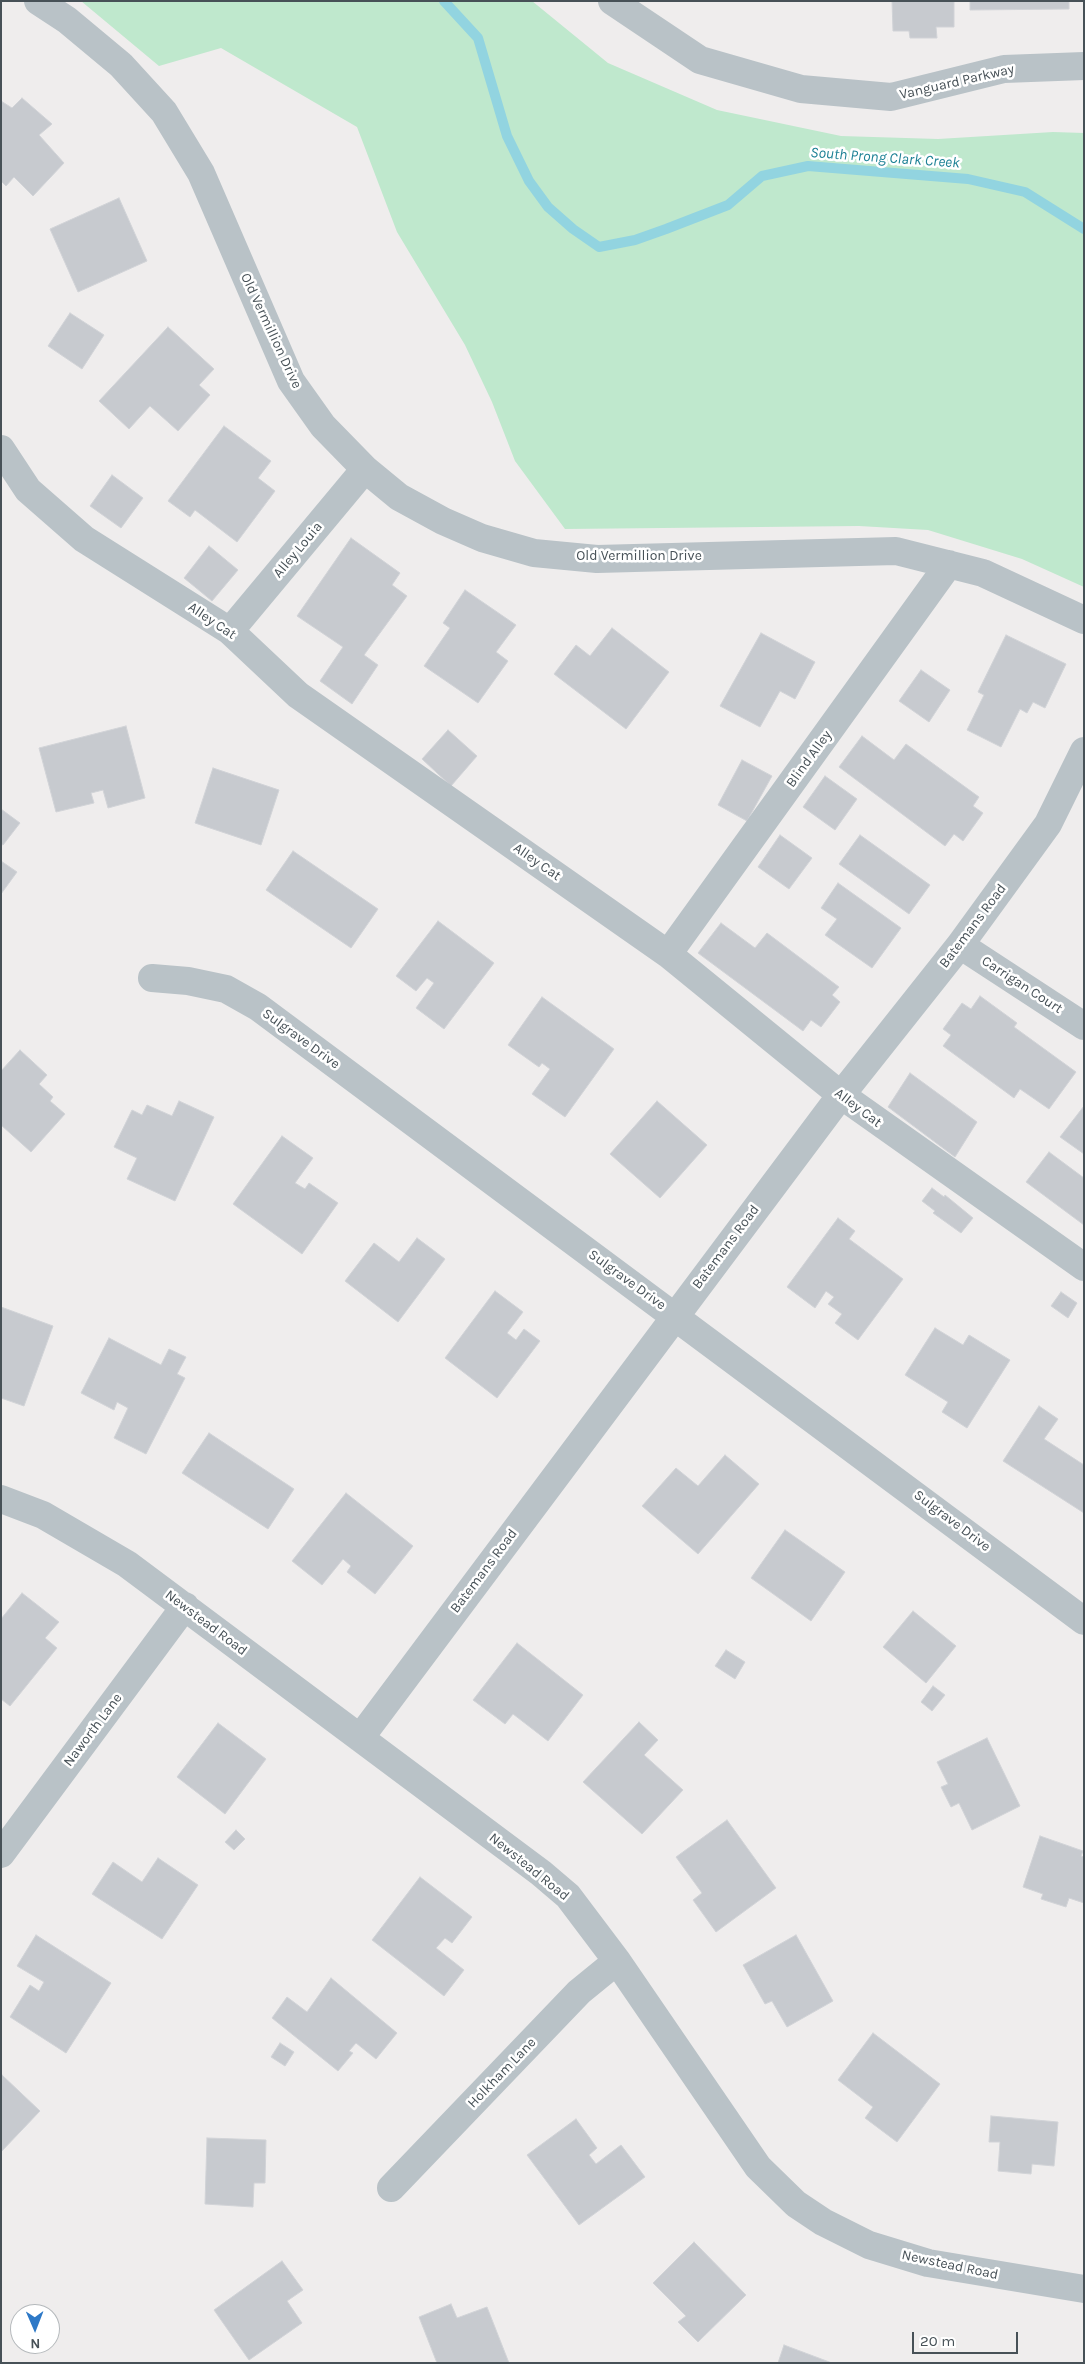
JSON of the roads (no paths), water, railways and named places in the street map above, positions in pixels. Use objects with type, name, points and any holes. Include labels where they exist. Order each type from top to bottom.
[{"type":"street","name":"Old Vermillion Drive","points":[[38,1],[67,20],[121,65],[164,112],[201,173],[291,381],[323,426],[365,469],[399,497],[443,521],[482,538],[534,553],[598,559],[896,551],[982,573],[1084,620]]},
{"type":"street","name":"Vanguard Parkway","points":[[612,1],[700,60],[801,89],[891,97],[1004,69],[1084,66]]},
{"type":"street","name":"Alley Cat","points":[[1,449],[28,490],[84,539],[230,631],[298,695],[668,954],[841,1095],[1084,1267]]},
{"type":"street","name":"Alley Louia","points":[[230,631],[365,469]]},
{"type":"street","name":"Blind Alley","points":[[668,954],[949,564]]},
{"type":"street","name":"Batemans Road","points":[[360,1738],[841,1095],[960,945],[1048,824],[1084,751]]},
{"type":"street","name":"Carrigan Court","points":[[960,945],[1084,1026]]},
{"type":"street","name":"Sulgrave Drive","points":[[152,978],[188,981],[226,989],[258,1007],[675,1315],[1084,1621]]},
{"type":"street","name":"Newstead Road","points":[[1,1499],[43,1514],[91,1541],[185,1606],[541,1873],[568,1896],[617,1961],[758,2167],[796,2204],[823,2222],[870,2245],[928,2263],[1084,2289]]},
{"type":"street","name":"Naworth Lane","points":[[1,1854],[185,1606]]},
{"type":"street","name":"Holkham Lane","points":[[391,2188],[579,1992],[617,1961]]},
{"type":"waterway","name":"South Prong Clark Creek","points":[[444,1],[478,38],[507,136],[529,181],[548,207],[573,229],[599,247],[635,240],[728,205],[762,176],[808,166],[968,179],[1025,192],[1084,229]]}]
